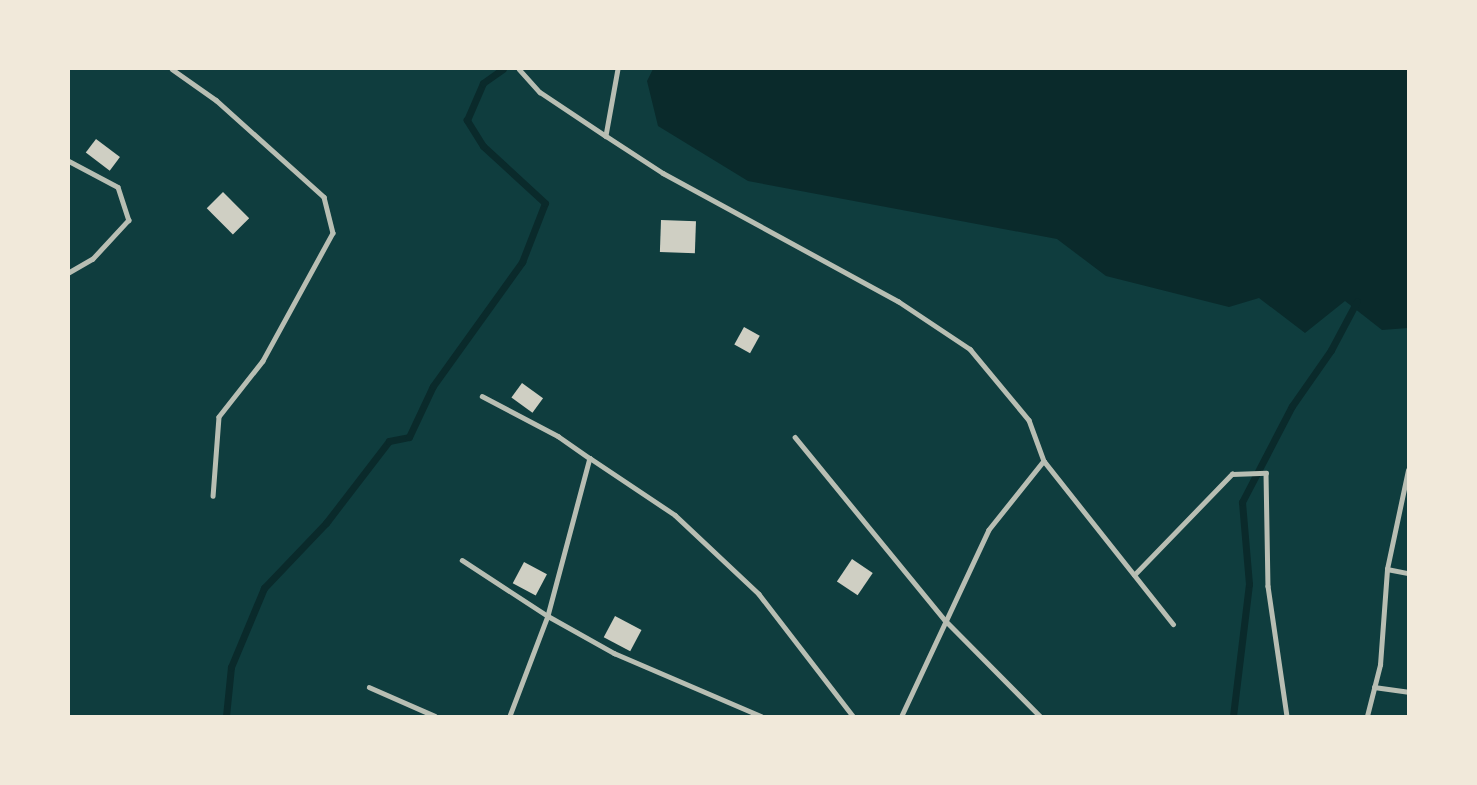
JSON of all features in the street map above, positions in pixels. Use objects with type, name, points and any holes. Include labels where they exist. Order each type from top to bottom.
[{"type":"lane","points":[[172,69],[216,100],[324,196],[333,233],[263,361],[219,417],[213,496]]},
{"type":"lane","points":[[519,69],[540,92],[663,172],[898,301],[970,349],[1029,420],[1044,461],[1173,624]]},
{"type":"lane","points":[[606,136],[618,69]]},
{"type":"lane","points":[[69,161],[118,187],[129,220],[93,259],[69,273]]},
{"type":"lane","points":[[482,396],[558,436],[675,515],[759,594],[852,716]]},
{"type":"lane","points":[[795,437],[945,620],[1040,716]]},
{"type":"lane","points":[[510,716],[548,616],[590,458]]},
{"type":"lane","points":[[902,716],[989,530],[1044,461]]},
{"type":"lane","points":[[1367,716],[1374,687],[1387,569],[1408,470]]},
{"type":"lane","points":[[1134,575],[1232,474],[1266,473],[1268,586],[1287,716]]},
{"type":"lane","points":[[462,560],[548,616],[614,653],[760,716]]},
{"type":"lane","points":[[1387,569],[1408,573]]},
{"type":"lane","points":[[369,687],[435,716]]},
{"type":"lane","points":[[1374,687],[1408,693]]},
{"type":"water","points":[[653,69],[1408,69],[1408,328],[1382,330],[1345,301],[1305,333],[1259,298],[1229,307],[1106,276],[1057,239],[748,181],[658,126],[647,81]]},
{"type":"building","points":[[96,139],[120,157],[110,171],[86,153]]},
{"type":"building","points":[[223,192],[249,218],[233,234],[207,208]]},
{"type":"building","points":[[661,220],[696,221],[695,253],[660,252]]},
{"type":"building","points":[[744,327],[760,336],[750,353],[734,344]]},
{"type":"building","points":[[522,383],[543,398],[532,413],[511,398]]},
{"type":"building","points":[[852,559],[873,573],[858,595],[837,581]]},
{"type":"building","points":[[524,562],[547,574],[536,595],[513,583]]},
{"type":"building","points":[[615,616],[641,630],[630,651],[604,637]]},
{"type":"waterway","points":[[226,716],[231,667],[264,588],[326,523],[389,441],[409,437],[433,386],[522,262],[545,203],[483,146],[467,120],[483,83],[503,69]]},
{"type":"waterway","points":[[1233,716],[1249,584],[1242,502],[1292,406],[1331,350],[1357,301]]}]
